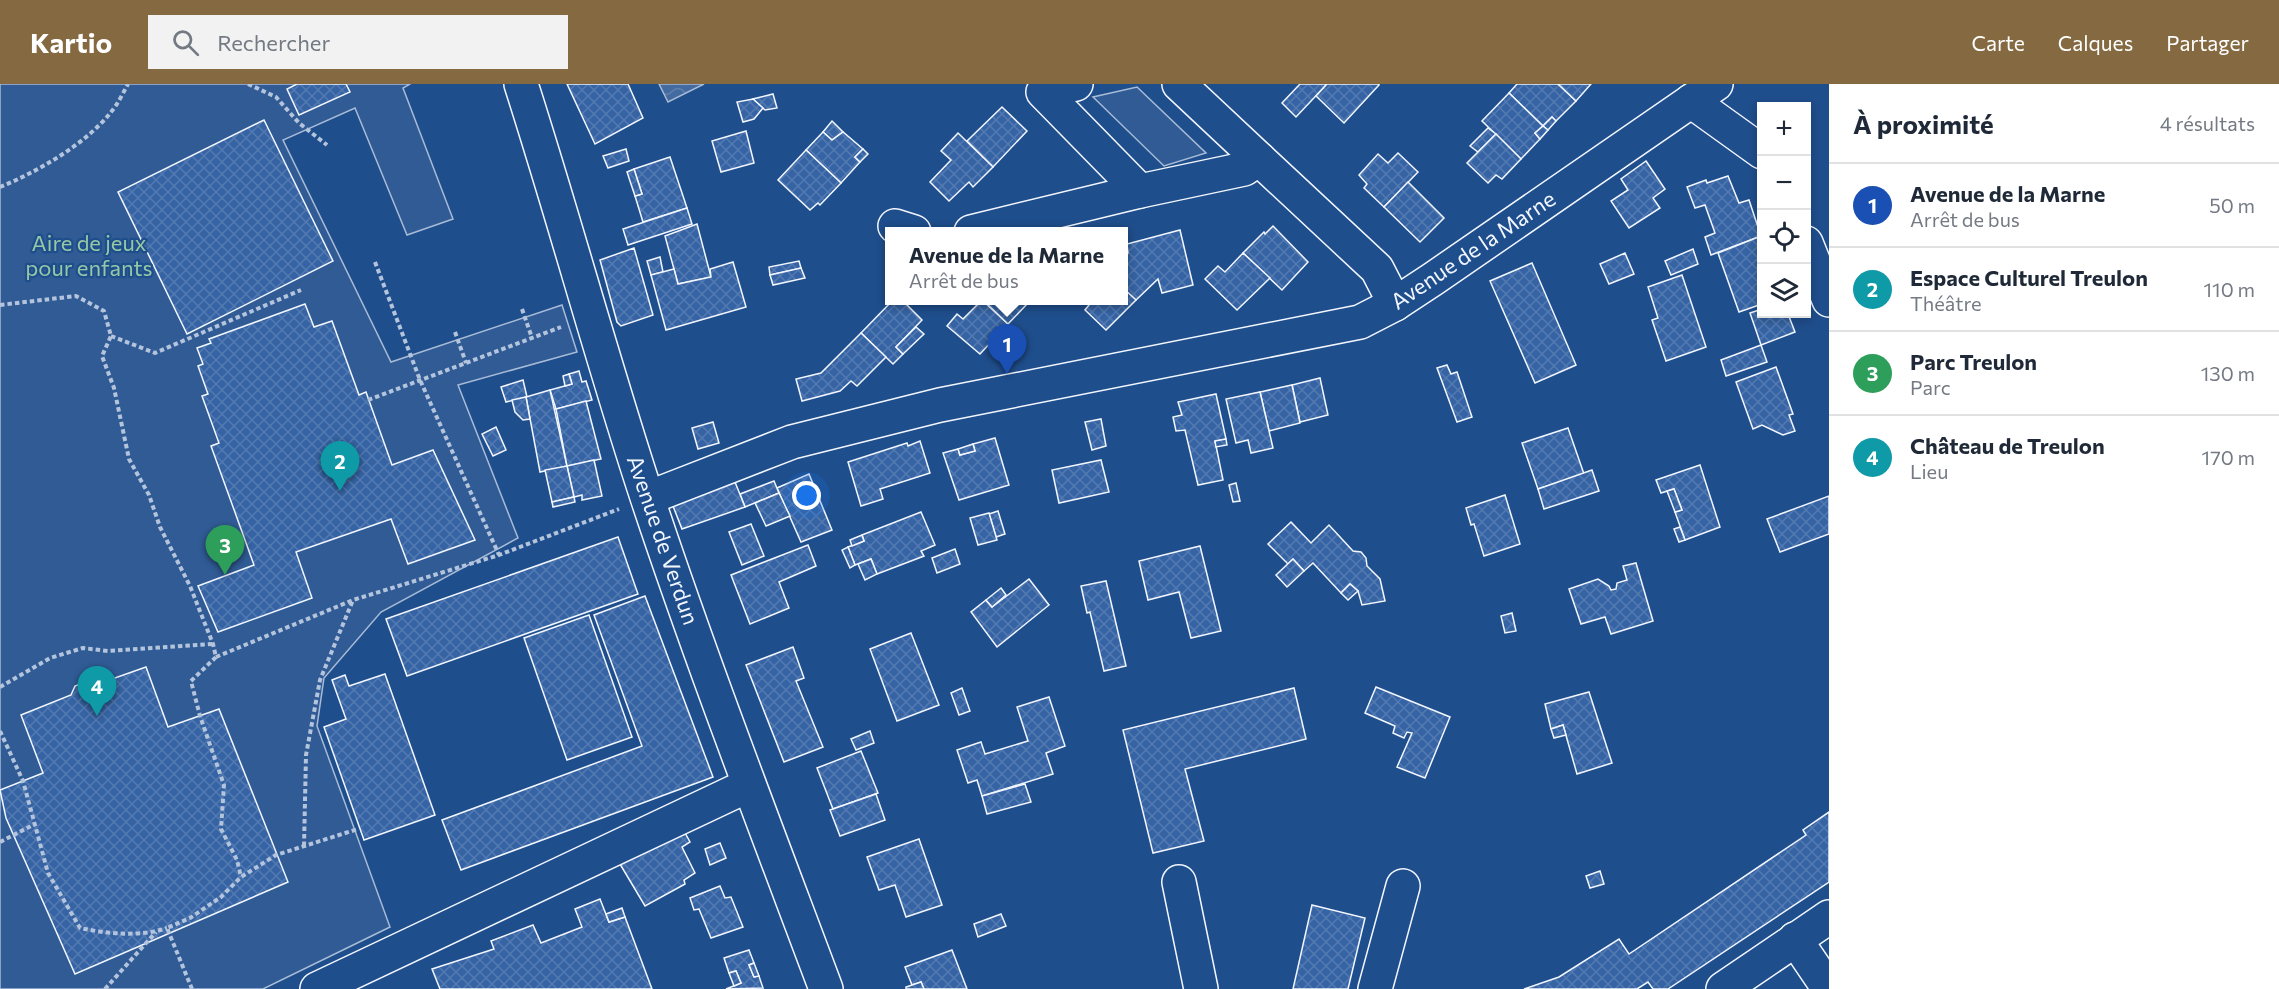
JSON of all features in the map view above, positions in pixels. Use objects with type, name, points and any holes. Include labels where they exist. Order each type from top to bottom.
[{"type":"street","name":"Avenue de Verdun","points":[[521,84],[557,197],[590,316],[648,498],[749,785],[826,989]]},
{"type":"street","points":[[1039,88],[1076,84]]},
{"type":"street","points":[[1179,84],[1377,269],[1395,304]]},
{"type":"street","points":[[1039,88],[1140,191]]},
{"type":"street","points":[[1704,92],[1757,148]]},
{"type":"street","name":"Avenue de la Marne","points":[[648,498],[803,439],[940,405],[1360,322],[1395,304],[1704,92]]},
{"type":"street","points":[[988,227],[1244,169],[1259,159]]},
{"type":"street","points":[[1811,255],[1829,300]]},
{"type":"street","points":[[316,989],[749,785]]},
{"type":"street","points":[[1179,882],[1201,989]]},
{"type":"street","points":[[1375,989],[1403,886]]},
{"type":"street","points":[[1723,989],[1829,917]]},
{"type":"street","points":[[1795,939],[1829,989]]},
{"type":"path","points":[[0,188],[41,167],[89,134],[111,112],[128,84]]},
{"type":"path","points":[[248,84],[276,97],[299,123],[327,145]]},
{"type":"path","points":[[375,262],[420,380],[499,555]]},
{"type":"path","points":[[111,336],[155,353],[301,290]]},
{"type":"path","points":[[0,305],[76,296],[104,311],[111,336],[102,356],[114,388],[129,459],[149,495],[160,527],[190,586],[216,657]]},
{"type":"path","points":[[522,309],[532,338]]},
{"type":"path","points":[[368,400],[590,316]]},
{"type":"path","points":[[455,332],[466,363]]},
{"type":"path","points":[[241,877],[237,860],[221,829],[224,785],[200,716],[191,681],[216,657],[353,600],[499,555],[648,498]]},
{"type":"path","points":[[304,846],[306,755],[320,680],[353,600]]},
{"type":"path","points":[[0,687],[50,658],[83,648],[108,651],[213,644]]},
{"type":"path","points":[[0,731],[23,781],[48,873],[80,928],[108,934],[156,931],[167,928],[190,918],[221,897],[241,877],[276,855],[358,829]]},
{"type":"path","points":[[0,842],[36,824]]},
{"type":"path","points":[[167,928],[192,989]]},
{"type":"path","points":[[105,989],[156,931]]},
{"type":"green space","name":"Aire de jeux pour enfants","points":[[0,84],[410,84],[403,88],[453,219],[407,235],[355,108],[283,140],[391,362],[562,305],[577,352],[458,385],[518,538],[381,612],[324,678],[317,726],[390,927],[263,989],[0,989]]},
{"type":"green space","points":[[1137,87],[1206,153],[1164,166],[1093,97]]},
{"type":"water","points":[[659,84],[704,84],[668,102]]},
{"type":"building","points":[[297,84],[346,84],[350,92],[299,115],[287,89]]},
{"type":"building","points":[[567,84],[628,84],[643,118],[595,144]]},
{"type":"building","points":[[1300,84],[1327,84],[1296,117],[1282,103]]},
{"type":"building","points":[[1327,84],[1379,85],[1344,123],[1316,96]]},
{"type":"building","points":[[1517,84],[1558,84],[1576,101],[1556,121],[1552,117],[1543,126],[1509,93]]},
{"type":"building","points":[[1558,84],[1591,84],[1576,101]]},
{"type":"building","points":[[1509,93],[1543,126],[1535,133],[1540,139],[1521,159],[1482,121]]},
{"type":"building","points":[[773,94],[777,108],[765,110],[753,99]]},
{"type":"building","points":[[753,99],[763,108],[754,119],[743,122],[737,102]]},
{"type":"building","points":[[1002,107],[1027,131],[993,167],[967,141]]},
{"type":"building","points":[[1552,117],[1556,121],[1548,130],[1543,126]]},
{"type":"building","points":[[264,120],[333,261],[187,334],[118,192]]},
{"type":"building","points":[[832,121],[843,132],[832,140],[823,132]]},
{"type":"building","points":[[1543,126],[1548,130],[1540,139],[1535,133]]},
{"type":"building","points":[[1488,128],[1496,134],[1478,152],[1470,146]]},
{"type":"building","points":[[746,131],[754,163],[721,172],[712,141]]},
{"type":"building","points":[[823,132],[832,140],[843,132],[863,149],[855,157],[860,162],[841,183],[806,150]]},
{"type":"building","points":[[958,133],[993,167],[973,187],[969,182],[949,201],[930,182],[951,160],[941,151]]},
{"type":"building","points":[[1496,134],[1521,159],[1502,179],[1496,175],[1488,183],[1467,163]]},
{"type":"building","points":[[626,149],[629,161],[608,168],[603,156]]},
{"type":"building","points":[[863,149],[868,154],[860,162],[855,157]]},
{"type":"building","points":[[806,150],[841,183],[820,205],[818,203],[810,210],[778,180]]},
{"type":"building","points":[[1398,153],[1418,172],[1384,207],[1364,188],[1367,184],[1359,175],[1378,154],[1388,163]]},
{"type":"building","points":[[670,157],[687,208],[643,222],[635,196],[642,194],[634,169]]},
{"type":"building","points":[[1646,161],[1665,189],[1653,198],[1660,208],[1629,228],[1611,201],[1628,190],[1621,179]]},
{"type":"building","points":[[634,169],[642,194],[635,196],[627,172]]},
{"type":"building","points":[[1728,176],[1739,203],[1749,200],[1757,224],[1757,238],[1711,255],[1705,237],[1715,233],[1705,205],[1695,208],[1687,187],[1706,180],[1707,183]]},
{"type":"building","points":[[1408,182],[1444,218],[1420,242],[1384,207]]},
{"type":"building","points":[[687,208],[692,224],[628,245],[623,229]]},
{"type":"building","points":[[697,224],[711,277],[678,284],[665,236]]},
{"type":"building","points":[[1273,226],[1308,262],[1282,290],[1243,253]]},
{"type":"building","points":[[1180,230],[1193,285],[1162,293],[1158,279],[1136,300],[1128,293],[1128,244]]},
{"type":"building","points":[[1757,238],[1757,306],[1739,312],[1718,253]]},
{"type":"building","points":[[634,248],[653,315],[621,326],[617,322],[600,260]]},
{"type":"building","points":[[1693,249],[1698,264],[1671,275],[1665,261]]},
{"type":"building","points":[[1243,253],[1270,278],[1237,310],[1205,279],[1218,266],[1225,272]]},
{"type":"building","points":[[1625,253],[1634,274],[1609,284],[1600,264]]},
{"type":"building","points":[[660,257],[663,272],[651,275],[647,261]]},
{"type":"building","points":[[799,261],[801,268],[770,275],[769,267]]},
{"type":"building","points":[[733,262],[746,307],[666,330],[651,275],[674,269],[678,284],[711,277],[710,269]]},
{"type":"building","points":[[1532,263],[1576,365],[1535,383],[1490,281]]},
{"type":"building","points":[[801,268],[805,278],[773,285],[770,275]]},
{"type":"building","points":[[1682,275],[1706,347],[1666,361],[1652,320],[1658,318],[1648,287]]},
{"type":"building","points":[[1128,293],[1136,300],[1106,330],[1085,310],[1089,305],[1128,305]]},
{"type":"building","points":[[305,304],[314,327],[332,321],[359,395],[366,392],[392,465],[433,450],[475,540],[408,564],[391,519],[296,552],[312,598],[218,632],[198,586],[254,565],[211,446],[219,443],[202,396],[208,394],[198,366],[203,364],[197,348],[211,343],[209,339]]},
{"type":"building","points":[[888,305],[907,305],[922,320],[896,347],[903,354],[893,364],[861,333]]},
{"type":"building","points":[[977,305],[987,305],[1008,324],[980,354],[947,326],[957,314],[963,319]]},
{"type":"building","points":[[988,305],[1026,305],[1008,324]]},
{"type":"building","points":[[1757,311],[1757,318],[1790,318],[1795,332],[1761,345],[1750,313]]},
{"type":"building","points":[[916,327],[924,334],[903,354],[896,347]]},
{"type":"building","points":[[861,333],[886,357],[857,386],[851,381],[840,391],[802,401],[796,379],[821,373]]},
{"type":"building","points":[[1761,345],[1767,362],[1726,376],[1721,360]]},
{"type":"building","points":[[1447,365],[1451,374],[1457,372],[1472,417],[1457,422],[1437,368]]},
{"type":"building","points":[[1776,367],[1793,414],[1789,415],[1795,431],[1783,435],[1762,425],[1753,429],[1736,382]]},
{"type":"building","points":[[579,371],[582,382],[586,381],[592,400],[556,409],[550,390],[572,384],[569,374]]},
{"type":"building","points":[[569,374],[572,384],[565,386],[563,376]]},
{"type":"building","points":[[1320,378],[1328,415],[1300,422],[1292,385]]},
{"type":"building","points":[[523,380],[527,397],[506,402],[501,387]]},
{"type":"building","points":[[1292,385],[1300,423],[1269,431],[1260,392]]},
{"type":"building","points":[[550,390],[567,466],[540,472],[526,397]]},
{"type":"building","points":[[1260,392],[1273,448],[1251,453],[1248,440],[1236,443],[1226,399]]},
{"type":"building","points":[[1216,394],[1226,439],[1215,441],[1223,480],[1198,485],[1185,430],[1176,431],[1173,417],[1182,415],[1178,402]]},
{"type":"building","points":[[526,397],[530,419],[523,420],[515,412],[512,400]]},
{"type":"building","points":[[586,401],[601,459],[567,466],[556,409]]},
{"type":"building","points":[[1101,419],[1106,446],[1092,450],[1085,422]]},
{"type":"building","points":[[713,422],[719,443],[698,449],[692,428]]},
{"type":"building","points":[[496,427],[506,450],[493,456],[482,434]]},
{"type":"building","points":[[1568,428],[1584,474],[1538,489],[1522,443]]},
{"type":"building","points":[[995,438],[1009,485],[959,500],[943,453],[958,449],[960,455],[975,451],[973,444]]},
{"type":"building","points":[[1226,439],[1227,445],[1216,447],[1215,441]]},
{"type":"building","points":[[920,441],[930,473],[880,489],[883,499],[861,506],[848,462]]},
{"type":"building","points":[[973,444],[975,451],[960,455],[958,449]]},
{"type":"building","points":[[594,460],[602,496],[582,500],[582,495],[574,497],[567,466]]},
{"type":"building","points":[[1101,460],[1109,492],[1059,503],[1052,470]]},
{"type":"building","points":[[1700,465],[1720,527],[1685,540],[1675,512],[1682,510],[1674,489],[1661,493],[1656,480]]},
{"type":"building","points":[[567,466],[574,497],[552,502],[545,470]]},
{"type":"building","points":[[1592,470],[1599,491],[1544,509],[1538,489]]},
{"type":"building","points":[[809,474],[832,530],[801,542],[777,488]]},
{"type":"building","points":[[774,481],[779,493],[745,507],[740,494]]},
{"type":"building","points":[[735,482],[745,507],[682,529],[673,506]]},
{"type":"building","points":[[1236,483],[1240,501],[1233,502],[1229,485]]},
{"type":"building","points":[[1674,489],[1682,510],[1675,512],[1667,491]]},
{"type":"building","points":[[779,493],[790,516],[766,526],[755,503]]},
{"type":"building","points":[[1505,495],[1520,544],[1484,556],[1474,524],[1471,525],[1466,508]]},
{"type":"building","points":[[1829,496],[1829,534],[1780,552],[1767,519]]},
{"type":"building","points":[[574,497],[575,502],[553,507],[552,502]]},
{"type":"building","points":[[998,511],[1005,534],[996,537],[989,514]]},
{"type":"building","points":[[921,512],[935,545],[921,551],[924,556],[877,574],[871,559],[855,565],[848,547],[864,541],[862,535]]},
{"type":"building","points":[[989,513],[997,540],[978,545],[970,518]]},
{"type":"building","points":[[1291,522],[1311,543],[1329,525],[1353,551],[1361,552],[1366,558],[1367,566],[1380,579],[1385,601],[1362,605],[1358,591],[1350,584],[1341,593],[1313,563],[1304,571],[1293,559],[1288,564],[1268,544]]},
{"type":"building","points":[[751,524],[764,556],[742,565],[729,532]]},
{"type":"building","points":[[1680,527],[1685,540],[1679,542],[1674,529]]},
{"type":"building","points":[[862,535],[864,541],[852,546],[850,540]]},
{"type":"building","points":[[618,537],[638,594],[407,676],[386,619]]},
{"type":"building","points":[[808,545],[816,566],[779,582],[789,608],[750,624],[731,575]]},
{"type":"building","points":[[1200,546],[1221,631],[1191,638],[1179,592],[1148,600],[1139,561]]},
{"type":"building","points":[[848,547],[855,565],[850,568],[842,550]]},
{"type":"building","points":[[955,549],[960,564],[937,573],[932,558]]},
{"type":"building","points":[[871,559],[877,574],[865,580],[858,564]]},
{"type":"building","points":[[1293,559],[1304,571],[1287,587],[1276,575]]},
{"type":"building","points":[[1636,563],[1653,621],[1611,634],[1605,617],[1581,624],[1569,589],[1598,579],[1611,590],[1616,589],[1617,583],[1627,580],[1623,566]]},
{"type":"building","points":[[1029,579],[1049,605],[997,647],[971,612],[986,600],[992,607]]},
{"type":"building","points":[[1106,581],[1126,666],[1104,671],[1090,612],[1087,613],[1081,586]]},
{"type":"building","points":[[1350,584],[1358,591],[1348,600],[1341,593]]},
{"type":"building","points":[[1001,588],[1006,595],[992,607],[986,600]]},
{"type":"building","points":[[645,596],[713,777],[461,870],[442,820],[642,746],[594,615]]},
{"type":"building","points":[[1512,613],[1516,631],[1505,633],[1501,616]]},
{"type":"building","points":[[589,615],[632,737],[567,760],[524,638]]},
{"type":"building","points":[[911,633],[939,705],[897,721],[870,649]]},
{"type":"building","points":[[793,647],[804,678],[796,681],[823,747],[784,762],[746,665]]},
{"type":"building","points":[[146,667],[168,727],[219,709],[288,882],[75,974],[6,818],[0,790],[43,773],[21,715],[71,695],[75,686],[90,680],[98,684]]},
{"type":"building","points":[[385,674],[435,815],[364,840],[324,727],[346,719],[332,680],[345,675],[349,686]]},
{"type":"building","points":[[1376,687],[1450,717],[1425,778],[1397,767],[1412,733],[1407,732],[1404,738],[1393,733],[1395,726],[1365,713]]},
{"type":"building","points":[[962,688],[970,711],[959,715],[951,693]]},
{"type":"building","points":[[1294,688],[1306,739],[1185,769],[1204,841],[1153,853],[1123,730]]},
{"type":"building","points":[[1589,692],[1612,763],[1577,774],[1563,725],[1551,729],[1545,704]]},
{"type":"building","points":[[1049,697],[1065,746],[1046,753],[1053,774],[982,796],[977,780],[968,783],[957,750],[981,742],[985,754],[1028,741],[1017,707]]},
{"type":"building","points":[[1563,725],[1566,735],[1554,738],[1551,729]]},
{"type":"building","points":[[870,731],[874,743],[856,750],[851,739]]},
{"type":"building","points":[[861,751],[878,793],[833,809],[817,768]]},
{"type":"building","points":[[1025,784],[1031,802],[987,814],[982,796]]},
{"type":"building","points":[[876,794],[885,820],[840,836],[830,810]]},
{"type":"building","points":[[1829,812],[1829,882],[1668,989],[1653,989],[1648,982],[1637,989],[1524,989],[1559,977],[1619,939],[1629,954],[1806,835],[1803,830]]},
{"type":"building","points":[[684,831],[690,842],[682,847],[695,873],[684,880],[685,884],[645,906],[617,859]]},
{"type":"building","points":[[919,839],[942,905],[906,917],[895,885],[879,890],[867,857]]},
{"type":"building","points":[[720,843],[726,858],[710,865],[705,849]]},
{"type":"building","points":[[1600,871],[1604,884],[1590,888],[1586,876]]},
{"type":"building","points":[[720,886],[725,898],[731,897],[743,927],[711,938],[699,909],[694,910],[690,898]]},
{"type":"building","points":[[600,899],[609,922],[625,917],[652,989],[440,989],[432,969],[494,949],[491,941],[533,925],[541,943],[582,927],[575,909]]},
{"type":"building","points":[[1312,905],[1365,918],[1348,989],[1293,989]]},
{"type":"building","points":[[622,908],[625,917],[609,922],[606,914]]},
{"type":"building","points":[[1001,914],[1006,926],[978,937],[974,924]]},
{"type":"building","points":[[749,950],[754,963],[749,965],[754,977],[759,976],[763,988],[726,989],[741,983],[736,971],[729,973],[724,958]]},
{"type":"building","points":[[952,950],[967,989],[924,989],[921,982],[912,985],[905,967]]},
{"type":"building","points":[[754,963],[759,976],[754,977],[749,965]]},
{"type":"building","points":[[736,971],[741,983],[734,986],[729,973]]},
{"type":"building","points":[[921,982],[924,989],[906,989],[906,987]]},
{"type":"place","name":"Avenue de la Marne","points":[[1007,374]]},
{"type":"place","name":"Espace Culturel Treulon","points":[[340,491]]},
{"type":"place","name":"Parc Treulon","points":[[225,575]]},
{"type":"place","name":"Château de Treulon","points":[[97,716]]}]
